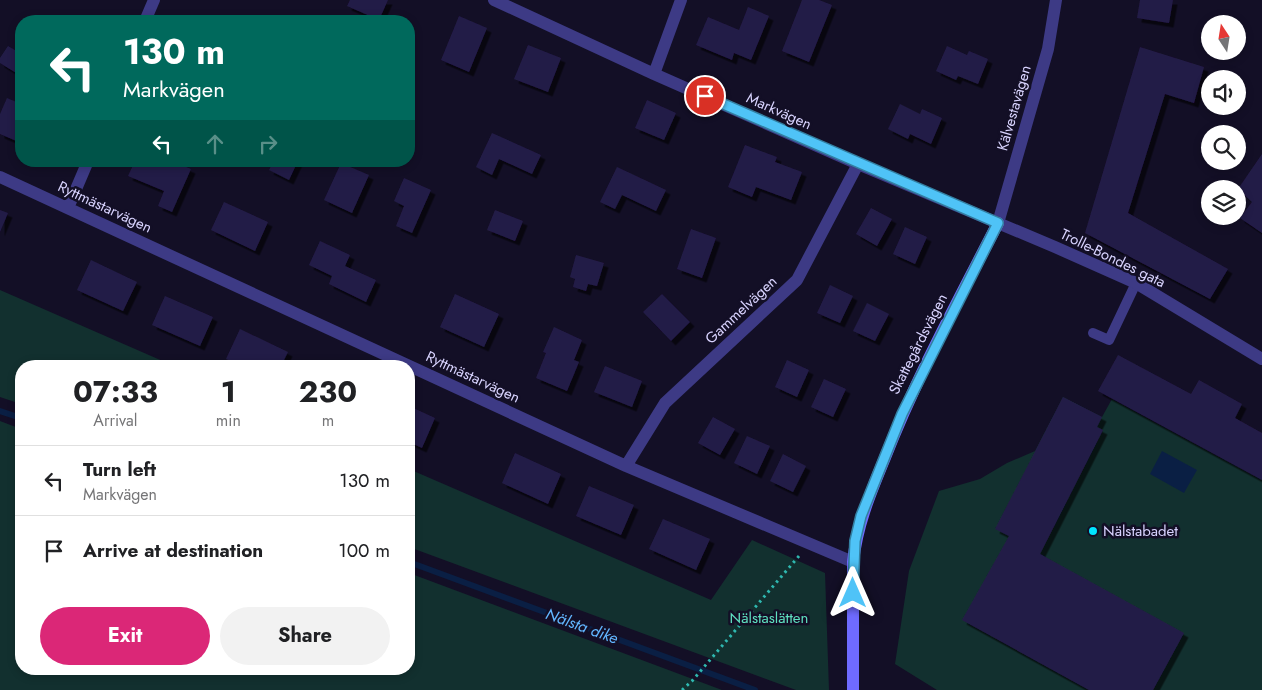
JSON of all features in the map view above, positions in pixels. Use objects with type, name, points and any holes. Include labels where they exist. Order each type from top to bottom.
[{"type":"street","points":[[148,15],[154,0]]},
{"type":"street","name":"Markvägen","points":[[494,0],[654,74],[858,164],[998,223]]},
{"type":"street","points":[[654,74],[682,0]]},
{"type":"street","name":"Kälvestavägen","points":[[998,223],[1048,49],[1056,0]]},
{"type":"street","name":"Gammelvägen","points":[[626,466],[665,403],[797,280],[858,164]]},
{"type":"street","points":[[68,208],[85,167]]},
{"type":"street","name":"Ryttmästarvägen","points":[[0,177],[397,360]]},
{"type":"street","name":"Trolle-Bondes gata","points":[[998,223],[1136,283],[1262,359]]},
{"type":"street","name":"Skattegårdsvägen","points":[[853,690],[853,562],[855,541],[861,516],[902,414],[998,223]]},
{"type":"street","name":"Ryttmästarvägen","points":[[415,368],[626,466],[853,562]]},
{"type":"lane","points":[[1092,333],[1109,340],[1136,283]]},
{"type":"path","points":[[682,690],[692,681],[809,544]]},
{"type":"green space","points":[[0,290],[160,360],[15,360],[15,402],[0,397]]},
{"type":"green space","name":"Nälstabadet","points":[[1063,397],[1102,417],[1112,399],[1262,480],[1262,690],[937,690],[895,664],[909,571],[939,491],[980,479],[1007,463],[1035,451]]},
{"type":"green space","points":[[0,421],[15,427],[15,675],[415,675],[415,575],[722,690],[0,690]]},
{"type":"green space","name":"Nälstaslätten","points":[[415,472],[711,600],[752,540],[825,573],[829,690],[796,690],[415,549]]},
{"type":"water","points":[[1162,451],[1197,470],[1184,493],[1150,474]]},
{"type":"building","points":[[350,0],[388,0],[381,15],[368,15],[347,6]]},
{"type":"building","points":[[802,0],[819,0],[832,5],[809,62],[782,51]]},
{"type":"building","points":[[1140,0],[1173,0],[1169,23],[1137,18]]},
{"type":"building","points":[[748,7],[769,16],[751,60],[734,53],[732,60],[696,45],[708,17],[739,30]]},
{"type":"building","points":[[459,16],[487,28],[469,72],[441,60]]},
{"type":"building","points":[[528,45],[561,58],[548,92],[514,79]]},
{"type":"building","points":[[8,46],[15,50],[15,72],[0,63],[0,58]]},
{"type":"building","points":[[947,46],[967,55],[969,51],[988,59],[978,84],[958,76],[956,80],[936,71]]},
{"type":"building","points":[[1140,47],[1204,67],[1203,70],[1201,70],[1201,78],[1194,103],[1165,94],[1128,213],[1228,269],[1210,299],[1085,233]]},
{"type":"building","points":[[7,98],[15,101],[15,140],[0,134],[0,114]]},
{"type":"building","points":[[647,100],[676,113],[664,140],[635,128]]},
{"type":"building","points":[[900,104],[920,114],[922,109],[942,118],[931,144],[910,134],[908,139],[888,129]]},
{"type":"building","points":[[492,133],[541,155],[532,174],[499,159],[492,175],[476,167]]},
{"type":"building","points":[[745,145],[777,157],[775,162],[802,172],[791,200],[756,187],[752,197],[728,187]]},
{"type":"building","points":[[1262,154],[1262,233],[1246,222],[1246,210],[1252,202],[1246,196],[1246,180],[1244,180]]},
{"type":"building","points":[[132,167],[186,167],[191,169],[172,212],[158,206],[164,191],[128,176]]},
{"type":"building","points":[[271,167],[295,167],[289,180],[269,170]]},
{"type":"building","points":[[339,167],[350,167],[369,175],[352,213],[324,200]]},
{"type":"building","points":[[617,167],[666,190],[656,211],[622,195],[615,209],[600,202]]},
{"type":"building","points":[[404,178],[431,190],[412,233],[396,226],[404,206],[394,201]]},
{"type":"building","points":[[224,202],[268,222],[255,251],[211,230]]},
{"type":"building","points":[[871,208],[892,219],[877,246],[856,234]]},
{"type":"building","points":[[0,210],[8,213],[0,232]]},
{"type":"building","points":[[495,210],[523,221],[515,241],[487,230]]},
{"type":"building","points":[[905,227],[927,237],[915,264],[893,254]]},
{"type":"building","points":[[691,229],[716,238],[702,278],[677,269]]},
{"type":"building","points":[[320,241],[350,255],[345,266],[376,280],[366,302],[329,284],[332,276],[309,265]]},
{"type":"building","points":[[576,255],[604,263],[597,286],[588,284],[586,291],[573,287],[575,279],[570,277]]},
{"type":"building","points":[[91,260],[137,282],[123,311],[77,290]]},
{"type":"building","points":[[830,285],[853,296],[840,323],[817,313]]},
{"type":"building","points":[[455,294],[499,314],[484,347],[440,327]]},
{"type":"building","points":[[662,294],[690,322],[671,341],[643,312]]},
{"type":"building","points":[[165,296],[213,317],[200,346],[152,325]]},
{"type":"building","points":[[867,303],[889,314],[875,341],[853,331]]},
{"type":"building","points":[[554,327],[582,340],[574,360],[579,362],[567,391],[536,378],[546,353],[543,352]]},
{"type":"building","points":[[240,329],[288,352],[284,360],[226,359]]},
{"type":"building","points":[[1118,355],[1191,394],[1199,380],[1242,404],[1235,418],[1262,433],[1262,480],[1098,391]]},
{"type":"building","points":[[787,360],[809,370],[797,397],[775,387]]},
{"type":"building","points":[[605,366],[642,381],[632,407],[594,392]]},
{"type":"building","points":[[824,379],[846,389],[833,417],[811,407]]},
{"type":"building","points":[[1063,397],[1102,417],[1097,427],[1103,430],[1040,554],[1184,633],[1153,690],[1089,690],[962,620],[1009,536],[995,529]]},
{"type":"building","points":[[415,409],[435,418],[422,448],[415,445]]},
{"type":"building","points":[[713,417],[735,429],[720,455],[698,443]]},
{"type":"building","points":[[747,436],[770,446],[757,474],[734,463]]},
{"type":"building","points":[[515,453],[561,474],[548,504],[502,483]]},
{"type":"building","points":[[783,454],[806,466],[793,492],[770,481]]},
{"type":"building","points":[[589,486],[634,505],[621,535],[576,516]]},
{"type":"building","points":[[663,519],[710,539],[696,570],[649,549]]},
{"type":"waterway","name":"Nälsta dike","points":[[0,411],[15,416]]},
{"type":"waterway","name":"Nälsta dike","points":[[415,564],[755,690]]},
{"type":"place","name":"Nälstabadet","points":[[1093,531]]},
{"type":"route","points":[[705,96],[858,164],[998,223],[902,414],[861,516],[855,541],[853,593]]}]
